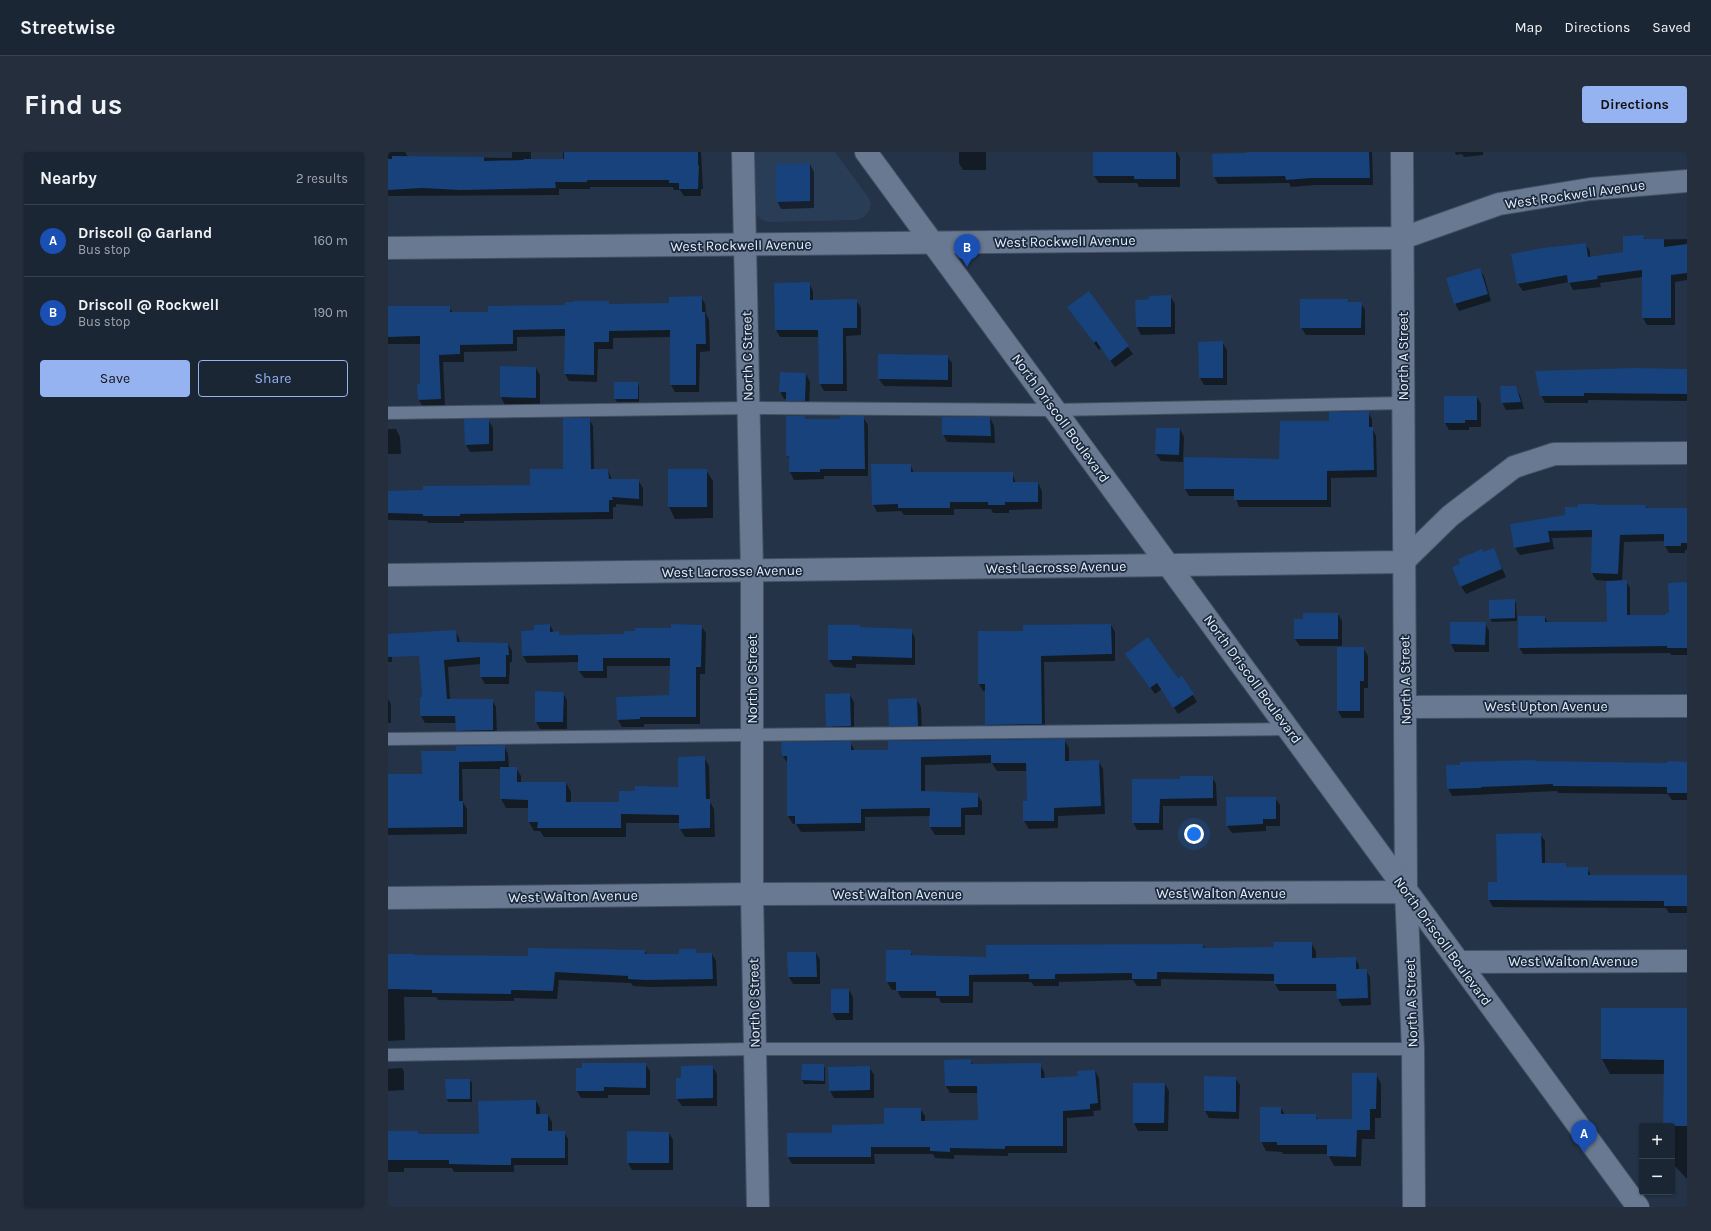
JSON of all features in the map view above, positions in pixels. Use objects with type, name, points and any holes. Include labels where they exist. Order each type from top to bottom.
[{"type":"street","name":"North C Street","points":[[744,152],[752,571],[752,894],[758,1207]]},
{"type":"street","name":"North Driscoll Boulevard","points":[[866,152],[1289,729],[1406,892],[1638,1207]]},
{"type":"street","name":"North A Street","points":[[1402,152],[1403,562],[1406,707],[1406,892],[1413,1049],[1414,1207]]},
{"type":"street","name":"West Rockwell Avenue","points":[[388,248],[1403,238],[1499,204],[1590,189],[1687,181]]},
{"type":"street","points":[[1403,562],[1450,516],[1514,467],[1554,454],[1687,453]]},
{"type":"street","name":"West Lacrosse Avenue","points":[[388,575],[1403,562]]},
{"type":"street","name":"West Upton Avenue","points":[[1406,707],[1687,706]]},
{"type":"street","name":"West Walton Avenue","points":[[388,898],[752,894],[1406,892]]},
{"type":"street","name":"West Walton Avenue","points":[[1459,962],[1687,961]]},
{"type":"lane","points":[[388,413],[748,408],[1054,410],[1403,403]]},
{"type":"lane","points":[[388,739],[1289,729]]},
{"type":"lane","points":[[388,1055],[754,1049],[1413,1049]]},
{"type":"shaded area","points":[[754,152],[835,152],[868,197],[871,204],[869,211],[864,217],[856,220],[769,222],[762,220],[757,215],[754,208]]},
{"type":"building","points":[[564,152],[698,152],[698,189],[679,189],[679,183],[669,183],[669,180],[587,180],[587,182],[555,182],[556,188],[460,190],[422,188],[388,190],[388,159],[392,159],[392,156],[484,157],[484,161],[564,159]]},
{"type":"building","points":[[1093,152],[1176,152],[1176,179],[1134,179],[1134,176],[1093,176]]},
{"type":"building","points":[[1247,152],[1369,152],[1370,178],[1311,178],[1286,180],[1285,176],[1213,177],[1212,154]]},
{"type":"building","points":[[810,163],[810,201],[776,202],[776,164]]},
{"type":"building","points":[[1644,235],[1644,239],[1664,239],[1664,247],[1687,244],[1687,273],[1671,275],[1671,318],[1642,318],[1642,270],[1597,276],[1598,279],[1568,283],[1567,275],[1517,284],[1511,254],[1543,248],[1586,243],[1588,257],[1623,252],[1623,236]]},
{"type":"building","points":[[1480,268],[1488,294],[1454,304],[1446,278]]},
{"type":"building","points":[[810,282],[810,300],[857,299],[857,328],[843,328],[843,384],[819,384],[818,330],[775,330],[774,283]]},
{"type":"building","points":[[1089,291],[1129,346],[1110,361],[1096,341],[1094,343],[1067,307]]},
{"type":"building","points":[[1171,295],[1171,327],[1136,327],[1135,300],[1149,299],[1149,296]]},
{"type":"building","points":[[702,296],[702,312],[705,312],[706,344],[696,344],[696,385],[670,385],[670,330],[609,331],[609,342],[594,342],[594,375],[564,374],[565,329],[513,330],[513,344],[460,345],[460,354],[439,355],[441,399],[418,400],[417,384],[420,384],[420,336],[388,337],[388,306],[450,306],[450,312],[488,312],[488,306],[565,305],[565,302],[574,301],[609,301],[609,304],[669,303],[669,297]]},
{"type":"building","points":[[1300,299],[1348,299],[1348,302],[1362,302],[1361,328],[1300,328]]},
{"type":"building","points":[[1223,341],[1223,378],[1199,378],[1198,342]]},
{"type":"building","points":[[878,354],[948,355],[948,380],[878,379]]},
{"type":"building","points":[[500,366],[536,367],[536,398],[500,397]]},
{"type":"building","points":[[1634,368],[1687,369],[1687,394],[1584,393],[1584,396],[1540,396],[1535,371]]},
{"type":"building","points":[[780,372],[806,373],[805,401],[786,401],[786,392],[779,392]]},
{"type":"building","points":[[614,382],[638,382],[638,399],[614,399]]},
{"type":"building","points":[[1500,386],[1516,386],[1521,402],[1501,403]]},
{"type":"building","points":[[1444,396],[1477,396],[1477,420],[1465,420],[1465,423],[1444,423]]},
{"type":"building","points":[[1369,411],[1369,427],[1373,427],[1374,470],[1327,471],[1327,500],[1234,500],[1234,489],[1184,489],[1184,457],[1279,459],[1280,421],[1329,421],[1329,412]]},
{"type":"building","points":[[786,416],[805,416],[805,419],[840,419],[840,416],[864,416],[865,469],[820,469],[820,472],[789,472],[789,456],[786,456]]},
{"type":"building","points":[[942,417],[990,417],[991,436],[942,435]]},
{"type":"building","points":[[563,418],[590,418],[591,469],[608,469],[609,479],[639,479],[639,499],[612,497],[613,500],[609,500],[609,512],[460,514],[460,516],[423,516],[423,514],[388,513],[388,491],[423,490],[423,486],[530,485],[530,469],[563,469]]},
{"type":"building","points":[[464,419],[489,419],[489,444],[465,445]]},
{"type":"building","points":[[1156,428],[1180,428],[1179,455],[1155,454]]},
{"type":"building","points":[[871,464],[911,464],[911,472],[1013,472],[1013,482],[1038,482],[1038,502],[1005,502],[1005,505],[988,505],[988,502],[950,502],[950,508],[898,508],[898,504],[872,505]]},
{"type":"building","points":[[668,469],[707,469],[707,507],[668,507]]},
{"type":"building","points":[[1578,504],[1646,505],[1646,508],[1687,508],[1687,543],[1681,543],[1681,546],[1664,546],[1664,534],[1620,535],[1618,574],[1591,573],[1592,530],[1548,531],[1550,542],[1514,548],[1510,524],[1565,515],[1565,507],[1578,507]]},
{"type":"building","points":[[1494,548],[1502,569],[1460,587],[1452,567],[1460,564],[1458,559],[1482,549],[1483,552]]},
{"type":"building","points":[[1627,580],[1627,615],[1666,615],[1666,613],[1669,613],[1668,583],[1687,582],[1687,648],[1667,648],[1667,646],[1518,648],[1518,616],[1545,616],[1545,622],[1607,622],[1606,581]]},
{"type":"building","points":[[1515,599],[1515,618],[1489,619],[1489,600]]},
{"type":"building","points":[[1303,613],[1338,613],[1338,639],[1294,639],[1294,619],[1303,619]]},
{"type":"building","points":[[1450,622],[1486,622],[1485,645],[1450,644]]},
{"type":"building","points":[[550,624],[550,632],[559,631],[559,635],[624,634],[624,631],[635,631],[635,628],[671,628],[671,624],[702,625],[701,667],[696,667],[696,717],[640,717],[640,719],[617,720],[616,697],[669,695],[670,658],[603,658],[603,671],[578,671],[578,655],[522,656],[521,631],[534,630],[534,625]]},
{"type":"building","points":[[1111,624],[1112,654],[1041,656],[1042,724],[985,725],[985,684],[978,684],[978,631],[1023,631],[1023,625]]},
{"type":"building","points":[[828,625],[860,625],[860,627],[912,629],[912,658],[852,656],[852,660],[828,660]]},
{"type":"building","points":[[456,630],[457,642],[508,643],[509,655],[506,655],[506,677],[480,677],[480,657],[444,660],[447,699],[493,699],[493,730],[456,731],[455,716],[420,716],[420,697],[422,697],[419,656],[388,657],[388,634]]},
{"type":"building","points":[[1148,637],[1178,678],[1182,676],[1194,694],[1173,708],[1157,683],[1150,688],[1125,654]]},
{"type":"building","points":[[1337,647],[1364,647],[1364,681],[1360,681],[1360,711],[1337,711]]},
{"type":"building","points":[[535,691],[564,692],[563,722],[535,722]]},
{"type":"building","points":[[850,693],[851,726],[826,727],[825,694]]},
{"type":"building","points":[[917,698],[918,726],[889,726],[888,699]]},
{"type":"building","points":[[1065,739],[1065,761],[1099,760],[1101,806],[1054,808],[1054,821],[1023,821],[1023,801],[1027,801],[1026,763],[991,763],[991,755],[921,757],[921,791],[978,793],[978,807],[961,808],[961,827],[929,827],[930,808],[861,809],[861,823],[795,824],[795,816],[787,816],[787,756],[782,756],[781,742],[851,741],[851,750],[888,750],[888,741]]},
{"type":"building","points":[[505,745],[505,761],[459,762],[459,801],[463,801],[463,827],[388,828],[388,774],[422,774],[421,751],[456,751],[456,746]]},
{"type":"building","points":[[705,756],[706,799],[710,799],[710,828],[679,829],[679,815],[621,814],[621,828],[537,828],[538,822],[528,822],[528,800],[500,799],[500,767],[517,767],[517,782],[566,782],[566,802],[619,802],[619,791],[635,791],[635,786],[678,787],[678,757]]},
{"type":"building","points":[[1535,760],[1667,763],[1668,761],[1687,762],[1687,793],[1667,793],[1667,787],[1553,786],[1553,784],[1447,789],[1446,765],[1460,765],[1460,762]]},
{"type":"building","points":[[1180,776],[1213,776],[1213,798],[1160,799],[1159,823],[1132,823],[1132,779],[1180,779]]},
{"type":"building","points":[[1226,797],[1276,797],[1276,819],[1263,819],[1263,824],[1226,826]]},
{"type":"building","points":[[1541,833],[1542,863],[1566,863],[1566,867],[1588,867],[1588,875],[1687,875],[1687,906],[1664,906],[1664,901],[1488,900],[1488,882],[1497,882],[1496,834]]},
{"type":"building","points":[[1273,942],[1312,942],[1312,958],[1356,957],[1356,969],[1367,969],[1368,998],[1337,999],[1336,984],[1274,984],[1274,974],[1157,972],[1157,979],[1132,979],[1132,973],[1055,974],[1055,979],[1029,979],[1029,974],[969,975],[969,996],[936,996],[936,991],[896,991],[896,982],[886,982],[886,950],[911,950],[911,955],[986,957],[986,945],[1203,944],[1203,948],[1274,947]]},
{"type":"building","points":[[528,948],[645,950],[645,954],[679,954],[679,949],[696,949],[696,953],[712,953],[713,979],[646,980],[628,979],[628,976],[555,972],[553,991],[511,990],[511,994],[432,993],[432,990],[388,989],[388,954],[528,956]]},
{"type":"building","points":[[787,952],[816,952],[817,977],[788,977]]},
{"type":"building","points":[[831,989],[849,989],[849,1013],[831,1013]]},
{"type":"building","points":[[1601,1008],[1687,1008],[1687,1126],[1675,1126],[1675,1123],[1663,1123],[1664,1060],[1601,1059]]},
{"type":"building","points":[[971,1059],[971,1064],[1041,1063],[1041,1078],[1078,1076],[1077,1071],[1095,1070],[1098,1103],[1090,1104],[1090,1109],[1063,1111],[1063,1146],[1005,1146],[1005,1149],[950,1148],[950,1152],[930,1151],[930,1147],[871,1147],[871,1157],[787,1157],[787,1133],[832,1133],[832,1125],[884,1124],[884,1108],[921,1108],[921,1121],[978,1120],[977,1086],[945,1086],[944,1060]]},
{"type":"building","points":[[582,1063],[646,1063],[646,1088],[604,1087],[604,1091],[576,1091],[576,1068],[582,1068]]},
{"type":"building","points":[[802,1064],[824,1064],[824,1081],[801,1080]]},
{"type":"building","points":[[713,1065],[713,1098],[676,1099],[676,1078],[681,1078],[681,1066]]},
{"type":"building","points":[[870,1066],[870,1090],[829,1091],[828,1067]]},
{"type":"building","points":[[1352,1073],[1377,1073],[1376,1109],[1370,1109],[1370,1130],[1357,1130],[1356,1157],[1327,1156],[1327,1145],[1277,1145],[1277,1142],[1260,1142],[1260,1107],[1281,1107],[1281,1114],[1316,1114],[1316,1119],[1352,1119]]},
{"type":"building","points":[[1204,1076],[1236,1077],[1236,1112],[1204,1111]]},
{"type":"building","points":[[445,1079],[470,1079],[470,1099],[446,1099]]},
{"type":"building","points":[[1133,1083],[1165,1083],[1164,1123],[1133,1123]]},
{"type":"building","points":[[536,1100],[536,1114],[548,1114],[548,1131],[565,1131],[565,1158],[511,1158],[511,1165],[449,1164],[449,1160],[388,1160],[388,1131],[418,1131],[418,1134],[479,1134],[478,1101]]},
{"type":"building","points":[[627,1131],[669,1132],[669,1163],[627,1163]]},
{"type":"place","name":"Driscoll @ Rockwell","points":[[967,267]]},
{"type":"place","name":"Driscoll @ Garland","points":[[1584,1153]]}]
